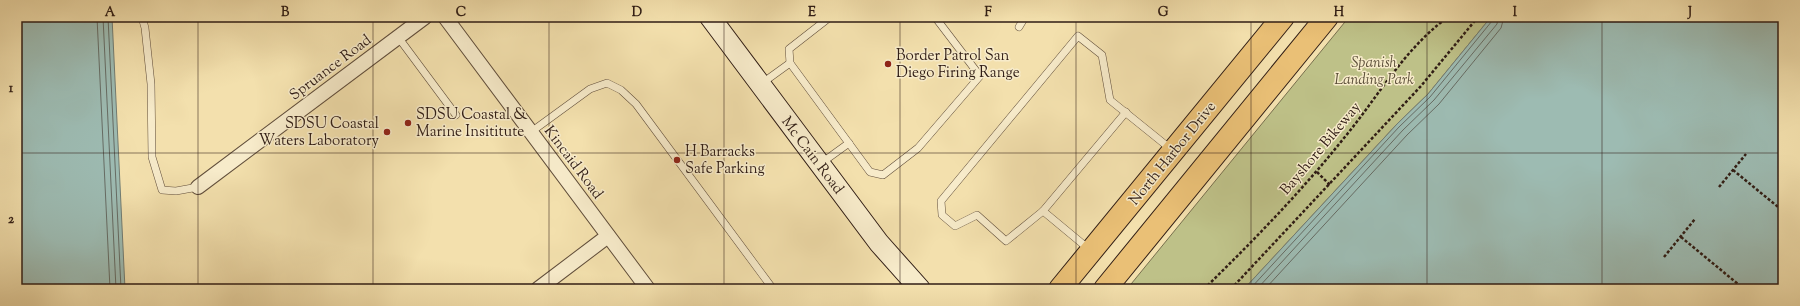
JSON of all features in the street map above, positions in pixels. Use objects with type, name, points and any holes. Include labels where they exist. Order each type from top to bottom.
[{"type":"main road","name":"North Harbor Drive","points":[[1060,289],[1283,17]]},
{"type":"main road","points":[[1105,289],[1327,17]]},
{"type":"street","name":"Spruance Road","points":[[198,187],[425,17]]},
{"type":"street","name":"Kincaid Road","points":[[444,17],[648,289]]},
{"type":"street","name":"Mc Cain Road","points":[[710,17],[879,243],[920,289]]},
{"type":"street","points":[[538,289],[608,236]]},
{"type":"lane","points":[[142,17],[145,28],[151,84],[152,157],[162,190],[176,191],[198,187]]},
{"type":"lane","points":[[830,17],[789,49],[790,63],[870,172],[883,175],[918,148],[980,76],[935,17]]},
{"type":"lane","points":[[1019,27],[1025,17]]},
{"type":"lane","points":[[1126,112],[1043,211],[1006,241],[977,215],[955,226],[942,215],[941,201],[1078,36],[1102,55],[1110,100],[1126,112],[1173,151]]},
{"type":"lane","points":[[398,37],[456,115]]},
{"type":"lane","points":[[760,84],[790,63]]},
{"type":"lane","points":[[531,132],[590,89],[607,83],[621,90],[636,104],[773,289]]},
{"type":"lane","points":[[820,164],[849,143]]},
{"type":"lane","points":[[1043,211],[1092,251]]},
{"type":"path","name":"Bayshore Bikeway","points":[[1204,289],[1317,172],[1352,129],[1414,47],[1431,30],[1448,17]]},
{"type":"path","points":[[1231,289],[1330,185],[1421,86],[1478,17]]},
{"type":"path","points":[[1718,187],[1746,154]]},
{"type":"path","points":[[1733,170],[1783,211]]},
{"type":"path","points":[[1317,172],[1330,185]]},
{"type":"path","points":[[1664,257],[1695,219]]},
{"type":"path","points":[[1681,237],[1744,289]]},
{"type":"green space","name":"Spanish Landing Park","points":[[1349,17],[1491,17],[1428,94],[1397,124],[1244,289],[1127,289]]},
{"type":"water","points":[[17,17],[112,17],[125,289],[17,289]]},
{"type":"water","points":[[1491,17],[1783,17],[1783,289],[1244,289],[1397,124],[1428,94]]},
{"type":"place","name":"Border Patrol San Diego Firing Range","points":[[888,64]]},
{"type":"place","name":"SDSU Coastal & Marine Insititute","points":[[408,123]]},
{"type":"place","name":"SDSU Coastal Waters Laboratory","points":[[387,132]]},
{"type":"place","name":"H Barracks Safe Parking","points":[[677,160]]}]
